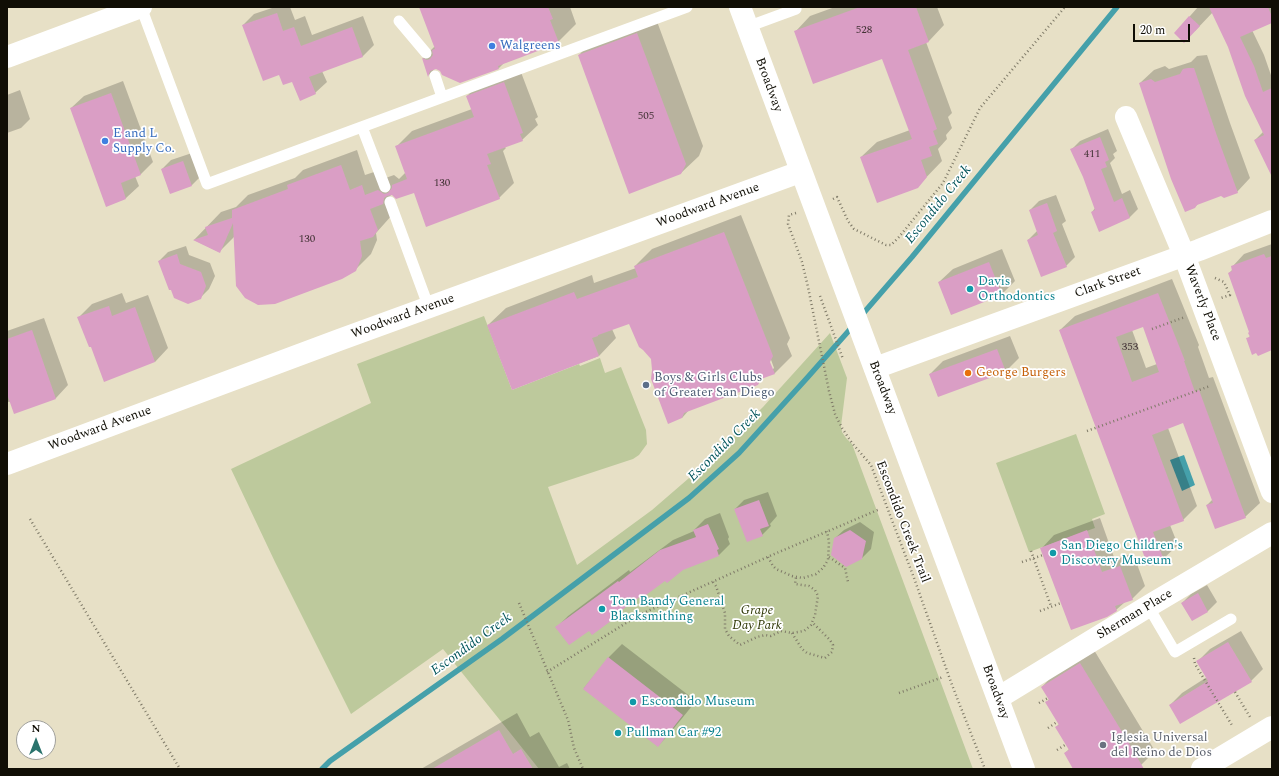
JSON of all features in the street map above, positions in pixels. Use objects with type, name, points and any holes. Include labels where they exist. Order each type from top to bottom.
[{"type":"street","points":[[7,57],[141,7]]},
{"type":"street","name":"Broadway","points":[[743,17],[1024,769]]},
{"type":"street","name":"Waverly Place","points":[[1126,117],[1184,255],[1211,305],[1272,492]]},
{"type":"street","name":"Woodward Avenue","points":[[7,464],[800,172]]},
{"type":"street","name":"Clark Street","points":[[875,368],[1184,255],[1272,221]]},
{"type":"street","name":"Sherman Place","points":[[998,698],[1148,606],[1272,533]]},
{"type":"street","points":[[1202,769],[1272,727]]},
{"type":"lane","points":[[141,7],[207,184],[687,7]]},
{"type":"lane","points":[[743,17],[796,9]]},
{"type":"lane","points":[[400,21],[426,53]]},
{"type":"lane","points":[[435,76],[442,97]]},
{"type":"lane","points":[[362,127],[384,187]]},
{"type":"lane","points":[[390,202],[428,308]]},
{"type":"lane","points":[[1148,606],[1175,652],[1231,618]]},
{"type":"path","points":[[837,197],[854,229],[886,245],[891,245],[943,184],[980,108],[1065,7]]},
{"type":"path","name":"Escondido Creek Trail","points":[[789,216],[788,224],[802,262],[835,414],[852,443],[871,464],[952,685],[985,769]]},
{"type":"path","points":[[1152,329],[1211,305],[1230,295],[1224,282],[1211,277]]},
{"type":"path","points":[[820,296],[843,359]]},
{"type":"path","points":[[1087,431],[1210,386]]},
{"type":"path","points":[[548,672],[639,615],[827,531],[880,509]]},
{"type":"path","points":[[30,519],[180,769]]},
{"type":"path","points":[[768,557],[776,569],[792,576],[803,578],[816,574],[823,568],[828,557],[829,542],[827,531]]},
{"type":"path","points":[[1031,551],[1051,606]]},
{"type":"path","points":[[1022,562],[1043,554]]},
{"type":"path","points":[[828,557],[845,568],[848,582]]},
{"type":"path","points":[[713,582],[716,586],[725,614],[725,629],[728,636],[740,644],[757,637],[765,635],[771,636],[781,631],[792,633],[804,631],[812,622],[818,605],[818,596],[815,590],[809,586],[795,584],[796,577]]},
{"type":"path","points":[[519,603],[568,720],[574,748],[582,769]]},
{"type":"path","points":[[1040,611],[1061,603]]},
{"type":"path","points":[[792,633],[802,649],[807,653],[825,658],[832,652],[833,646],[830,640],[812,622]]},
{"type":"path","points":[[1193,642],[1198,651],[1194,660],[1195,664],[1228,718]]},
{"type":"path","points":[[899,693],[943,678]]},
{"type":"path","points":[[1235,692],[1245,708]]},
{"type":"path","points":[[1039,704],[1048,698]]},
{"type":"path","points":[[1048,728],[1057,722]]},
{"type":"path","points":[[1057,750],[1065,745]]},
{"type":"green space","name":"Grape Day Park","points":[[484,316],[512,390],[579,364],[580,366],[600,358],[605,373],[621,367],[646,430],[647,444],[639,455],[633,459],[548,487],[577,565],[652,510],[696,472],[763,407],[830,333],[847,378],[841,426],[842,432],[852,444],[973,769],[539,769],[443,649],[351,714],[275,562],[231,469],[371,403],[357,364]]},
{"type":"green space","points":[[1076,434],[1105,514],[1092,519],[1095,528],[1029,552],[996,463]]},
{"type":"water","points":[[1184,455],[1195,485],[1182,491],[1170,460]]},
{"type":"building","name":"Walgreens","points":[[419,7],[548,7],[553,19],[550,20],[559,43],[498,66],[499,69],[460,83],[442,75],[440,71],[436,69],[430,71],[428,77],[422,58],[427,60],[430,59],[433,55],[432,50],[435,49]]},
{"type":"building","points":[[860,7],[916,7],[929,42],[908,50],[937,129],[933,131],[938,144],[929,147],[932,156],[921,160],[927,177],[918,188],[877,203],[860,157],[912,139],[882,59],[813,84],[794,31]]},
{"type":"building","points":[[1209,7],[1268,7],[1272,17],[1272,23],[1240,37],[1254,66],[1263,92],[1272,88],[1272,177],[1254,140],[1264,135],[1245,96],[1228,47]]},
{"type":"building","points":[[277,13],[283,31],[294,27],[301,46],[352,27],[363,57],[309,77],[316,94],[300,101],[292,82],[283,85],[279,75],[263,81],[242,25]]},
{"type":"building","points":[[1189,16],[1200,26],[1184,43],[1174,33]]},
{"type":"building","points":[[637,33],[686,164],[681,174],[629,194],[578,55]]},
{"type":"building","points":[[1194,68],[1238,193],[1224,198],[1221,196],[1197,205],[1195,208],[1185,212],[1171,179],[1139,83],[1151,79],[1155,82],[1180,74],[1183,69]]},
{"type":"building","points":[[504,82],[523,133],[520,134],[523,141],[487,154],[491,164],[487,165],[500,199],[426,227],[414,193],[396,199],[392,195],[387,196],[384,198],[383,204],[370,209],[378,230],[373,237],[360,241],[362,256],[356,271],[342,279],[275,304],[258,305],[245,298],[236,286],[233,223],[220,253],[193,240],[208,235],[205,227],[232,218],[232,210],[288,189],[287,185],[341,165],[350,190],[362,185],[365,195],[378,190],[384,194],[388,193],[392,188],[392,185],[407,179],[395,146],[474,117],[466,96]]},
{"type":"building","points":[[111,93],[141,175],[121,183],[126,199],[106,207],[70,108]]},
{"type":"building","points":[[1100,137],[1109,160],[1105,162],[1107,167],[1101,169],[1114,202],[1122,198],[1130,218],[1099,232],[1091,212],[1095,210],[1083,177],[1070,149]]},
{"type":"building","points":[[183,161],[192,186],[170,194],[161,169]]},
{"type":"building","points":[[1047,203],[1057,231],[1053,233],[1067,267],[1041,277],[1027,240],[1038,235],[1029,210]]},
{"type":"building","points":[[724,232],[773,356],[770,362],[775,374],[761,379],[758,385],[684,413],[682,418],[668,424],[651,379],[651,359],[639,347],[629,324],[592,338],[599,356],[512,390],[487,325],[574,292],[577,299],[638,277],[634,266]]},
{"type":"building","points":[[177,254],[180,264],[201,272],[206,286],[201,299],[188,304],[174,298],[171,290],[169,290],[158,261]]},
{"type":"building","points":[[1264,254],[1266,258],[1272,256],[1272,350],[1258,356],[1256,353],[1252,355],[1246,338],[1250,337],[1249,332],[1228,273],[1232,271],[1231,266]]},
{"type":"building","name":"Davis Orthodontics","points":[[989,262],[1002,295],[951,315],[938,282]]},
{"type":"building","points":[[1158,293],[1185,361],[1195,392],[1199,390],[1246,518],[1215,529],[1206,505],[1213,503],[1183,423],[1152,435],[1184,521],[1153,532],[1164,560],[1148,566],[1059,330]],"holes":[[[1143,327],[1159,372],[1132,382],[1116,337]]]},
{"type":"building","points":[[109,306],[112,316],[135,307],[155,362],[104,382],[91,347],[89,347],[77,317]]},
{"type":"building","points":[[32,330],[56,399],[14,414],[7,394],[7,339]]},
{"type":"building","name":"George Burgers","points":[[997,349],[1006,372],[938,397],[929,374]]},
{"type":"building","points":[[759,500],[769,526],[760,529],[763,536],[747,542],[734,509]]},
{"type":"building","points":[[708,524],[719,549],[717,550],[719,556],[683,570],[667,583],[665,581],[642,598],[641,596],[592,635],[589,631],[569,645],[555,627],[618,581],[619,582],[660,550],[696,537],[693,530]]},
{"type":"building","points":[[850,530],[866,541],[862,559],[846,567],[831,555],[834,538]]},
{"type":"building","points":[[1087,530],[1102,572],[1120,566],[1133,600],[1115,606],[1117,611],[1107,617],[1071,630],[1040,548]]},
{"type":"building","points":[[1198,593],[1208,612],[1192,621],[1181,603]]},
{"type":"building","points":[[1228,642],[1252,682],[1180,724],[1169,705],[1208,681],[1196,661]]},
{"type":"building","name":"Escondido Museum","points":[[608,657],[683,715],[658,747],[583,689]]},
{"type":"building","points":[[1080,663],[1144,769],[1073,769],[1064,753],[1069,750],[1055,727],[1059,725],[1045,702],[1049,700],[1041,687]]},
{"type":"building","points":[[499,730],[513,754],[521,749],[533,769],[432,769]]},
{"type":"waterway","name":"Escondido Creek","points":[[861,316],[912,257],[1117,7]]},
{"type":"waterway","name":"Escondido Creek","points":[[322,769],[330,761],[502,639],[689,498],[739,453],[853,326]]},
{"type":"place","name":"Walgreens","points":[[492,46]]},
{"type":"place","name":"E and L Supply Co.","points":[[105,141]]},
{"type":"place","name":"Davis Orthodontics","points":[[970,289]]},
{"type":"place","name":"George Burgers","points":[[968,373]]},
{"type":"place","name":"Boys & Girls Clubs of Greater San Diego","points":[[646,385]]},
{"type":"place","name":"San Diego Children's Discovery Museum","points":[[1053,553]]},
{"type":"place","name":"Tom Bandy General Blacksmithing","points":[[602,609]]},
{"type":"place","name":"Escondido Museum","points":[[633,702]]},
{"type":"place","name":"Pullman Car #92","points":[[618,733]]},
{"type":"place","name":"Iglesia Universal del Reino de Dios","points":[[1103,745]]}]
